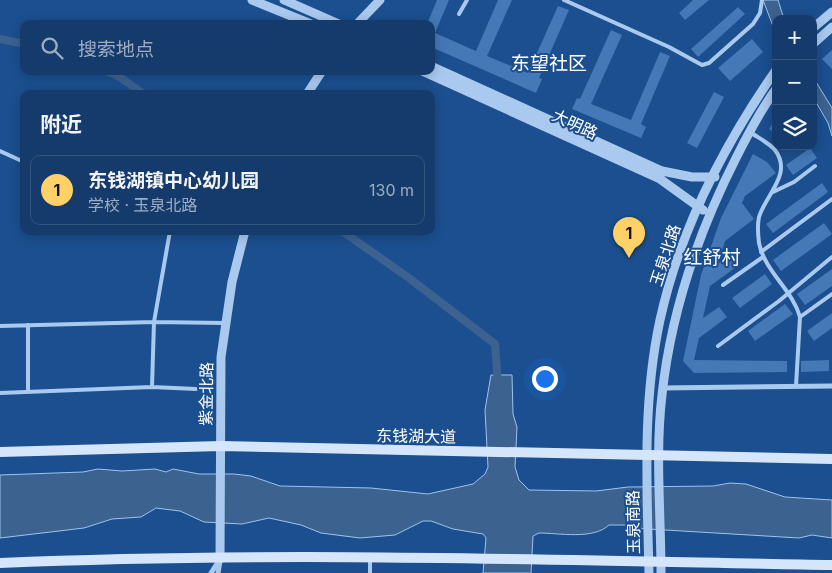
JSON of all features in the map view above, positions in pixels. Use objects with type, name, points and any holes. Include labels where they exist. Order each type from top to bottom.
[{"type":"main road","name":"东钱湖大道","points":[[0,452],[221,446],[524,454],[647,454],[832,459]]},
{"type":"main road","points":[[0,563],[85,559],[484,559],[534,560],[649,568],[661,562],[832,565]]},
{"type":"street","points":[[252,0],[301,20]]},
{"type":"street","points":[[284,0],[330,20]]},
{"type":"street","points":[[361,20],[380,0]]},
{"type":"street","points":[[817,25],[832,12]]},
{"type":"street","points":[[817,40],[832,27]]},
{"type":"street","name":"大明路","points":[[435,68],[662,171],[692,177],[712,175]]},
{"type":"street","points":[[310,90],[319,75]]},
{"type":"street","name":"大明路","points":[[431,75],[660,179],[698,208],[710,213]]},
{"type":"street","name":"玉泉北路","points":[[647,470],[650,396],[660,320],[680,251],[712,175],[749,109],[772,76]]},
{"type":"street","name":"玉泉北路","points":[[660,472],[663,388],[681,292],[710,213],[724,182],[762,108],[772,94]]},
{"type":"street","points":[[712,175],[724,182]]},
{"type":"street","name":"紫金北路","points":[[220,559],[221,357],[225,323],[244,235]]},
{"type":"street","points":[[663,388],[832,386]]},
{"type":"street","name":"玉泉南路","points":[[647,470],[649,568]]},
{"type":"street","name":"玉泉南路","points":[[660,472],[661,573]]},
{"type":"street","points":[[211,573],[220,559]]},
{"type":"street","points":[[218,573],[220,559]]},
{"type":"lane","points":[[460,14],[468,0]]},
{"type":"lane","points":[[564,0],[669,47],[702,65],[709,63],[753,24],[760,13],[762,0]]},
{"type":"lane","points":[[750,132],[774,148],[780,159],[781,170],[760,216],[757,231],[763,257],[797,306],[800,317],[796,386]]},
{"type":"lane","points":[[0,151],[20,160]]},
{"type":"lane","points":[[772,192],[794,182],[815,166]]},
{"type":"lane","points":[[761,252],[832,199]]},
{"type":"lane","points":[[152,386],[154,322],[168,235]]},
{"type":"lane","points":[[723,286],[763,257]]},
{"type":"lane","points":[[718,346],[779,301],[787,292],[832,257]]},
{"type":"lane","points":[[800,317],[832,294]]},
{"type":"lane","points":[[0,326],[154,322],[225,323]]},
{"type":"lane","points":[[28,325],[28,392]]},
{"type":"lane","points":[[0,393],[152,386],[196,389]]},
{"type":"lane","points":[[370,559],[370,573]]},
{"type":"water","points":[[763,0],[778,0],[783,15],[772,15],[772,24]]},
{"type":"water","points":[[817,84],[832,108],[832,136],[828,123],[817,104]]},
{"type":"water","points":[[491,375],[512,375],[513,414],[517,427],[515,467],[519,480],[529,490],[596,491],[628,487],[746,484],[785,497],[832,500],[832,538],[812,535],[799,538],[609,525],[594,533],[539,533],[533,536],[531,573],[483,573],[486,538],[483,534],[453,529],[431,521],[423,521],[395,535],[360,538],[321,533],[301,525],[269,518],[242,524],[204,522],[180,511],[156,508],[141,517],[112,519],[84,528],[0,538],[0,475],[83,472],[98,469],[122,471],[155,469],[166,472],[173,469],[199,474],[251,476],[280,486],[371,488],[428,494],[473,484],[485,474],[488,467],[485,410]]},
{"type":"building","points":[[437,0],[449,0],[435,33],[435,20],[429,20]]},
{"type":"building","points":[[498,0],[512,0],[487,56],[528,73],[558,6],[569,10],[539,78],[542,79],[536,93],[435,49],[435,33],[476,51]]},
{"type":"building","points":[[693,0],[709,0],[685,20],[679,13]]},
{"type":"building","points":[[738,7],[745,14],[698,57],[691,49]]},
{"type":"building","points":[[611,30],[622,35],[591,104],[631,120],[660,52],[670,56],[641,124],[646,127],[641,138],[572,109],[577,98],[580,99]]},
{"type":"building","points":[[752,39],[763,52],[730,81],[718,68]]},
{"type":"building","points":[[832,50],[832,69],[822,59]]},
{"type":"building","points":[[714,92],[724,97],[697,148],[687,143]]},
{"type":"building","points":[[807,150],[811,150],[817,158],[793,175],[786,165]]},
{"type":"building","points":[[753,154],[767,162],[776,173],[745,196],[742,203],[754,219],[725,241],[718,264],[731,254],[739,265],[710,286],[703,318],[719,307],[727,317],[699,338],[694,360],[787,361],[787,372],[694,373],[683,361],[701,275],[721,218]]},
{"type":"building","points":[[822,183],[828,192],[773,233],[766,224]]},
{"type":"building","points":[[824,223],[832,234],[781,271],[773,260]]},
{"type":"building","points":[[832,269],[832,286],[805,305],[797,294]]},
{"type":"building","points":[[765,274],[772,284],[740,308],[732,298]]},
{"type":"building","points":[[785,304],[793,314],[755,341],[748,331]]},
{"type":"building","points":[[832,313],[832,328],[814,341],[807,331]]},
{"type":"building","points":[[829,360],[829,371],[801,372],[801,361]]},
{"type":"waterway","points":[[0,39],[20,43]]},
{"type":"waterway","points":[[116,75],[138,90]]},
{"type":"waterway","points":[[348,235],[409,278],[495,344],[498,384]]},
{"type":"place","name":"东钱湖镇中心幼儿园","points":[[629,258]]},
{"type":"district","name":"东望社区","points":[[549,63]]},
{"type":"district","name":"红舒村","points":[[712,257]]}]
